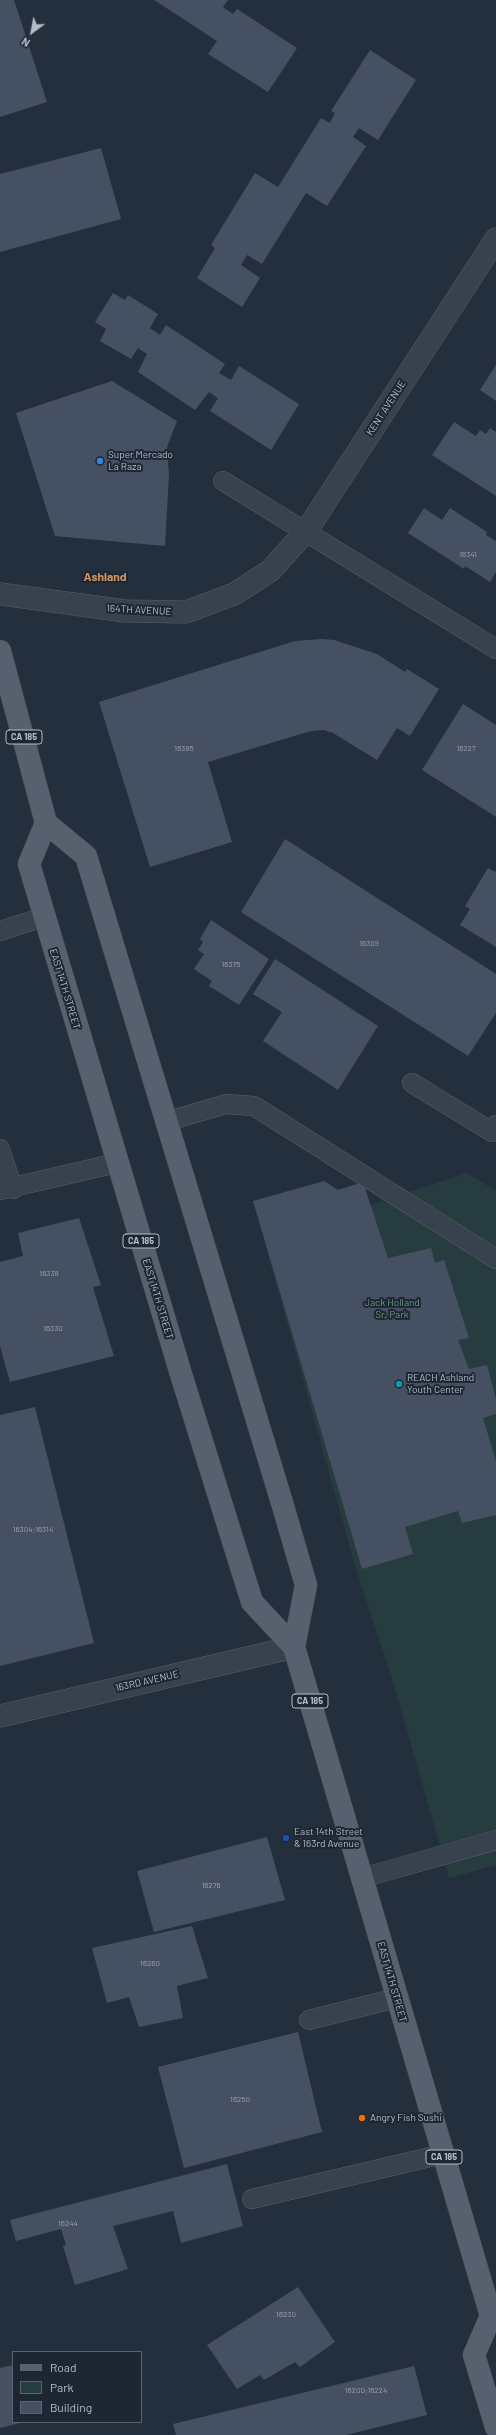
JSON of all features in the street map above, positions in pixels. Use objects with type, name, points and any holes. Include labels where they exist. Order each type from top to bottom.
[{"type":"main road","name":"CA 185","points":[[0,651],[46,823]]},
{"type":"main road","name":"EAST 14TH STREET","points":[[294,1646],[306,1586],[86,856],[46,823],[29,864],[117,1163],[252,1602],[294,1646],[443,2154],[494,2318],[474,2355],[496,2427]]},
{"type":"street","name":"KENT AVENUE","points":[[270,571],[307,530],[490,262],[496,239]]},
{"type":"street","name":"164TH AVENUE","points":[[0,594],[125,611],[186,612],[234,594],[270,571]]},
{"type":"street","name":"163RD AVENUE","points":[[0,1716],[294,1646]]},
{"type":"lane","points":[[223,481],[307,530],[496,649]]},
{"type":"lane","points":[[0,931],[44,917]]},
{"type":"lane","points":[[412,1083],[492,1132],[496,1125]]},
{"type":"lane","points":[[165,1122],[226,1104],[254,1106],[496,1259]]},
{"type":"lane","points":[[0,1149],[6,1190],[117,1163]]},
{"type":"lane","points":[[362,1878],[496,1840]]},
{"type":"lane","points":[[309,2020],[397,1998]]},
{"type":"lane","points":[[252,2199],[443,2154]]},
{"type":"green space","name":"Jack Holland Sr. Park","points":[[467,1173],[496,1191],[496,1865],[449,1878],[394,1685],[356,1569],[264,1240]]},
{"type":"building","points":[[0,0],[14,0],[47,102],[0,117]]},
{"type":"building","points":[[154,0],[228,0],[223,7],[233,14],[237,9],[297,48],[268,92],[208,54],[217,41]]},
{"type":"building","points":[[370,50],[416,80],[378,140],[359,128],[353,137],[366,146],[327,206],[306,193],[262,264],[247,255],[241,265],[260,278],[242,307],[197,278],[215,248],[211,245],[255,173],[278,187],[321,118],[330,123],[335,113],[331,111]]},
{"type":"building","points":[[101,148],[121,219],[0,252],[0,174]]},
{"type":"building","points":[[113,293],[125,300],[128,295],[158,314],[150,328],[160,335],[166,325],[225,364],[219,373],[231,380],[239,366],[299,404],[271,450],[210,411],[218,398],[209,392],[195,410],[138,372],[147,354],[138,348],[131,359],[100,341],[106,329],[95,322]]},
{"type":"building","points":[[496,365],[496,401],[480,390]]},
{"type":"building","name":"Super Mercado La Raza","points":[[112,381],[177,421],[167,447],[169,475],[165,546],[55,536],[16,413]]},
{"type":"building","points":[[454,422],[476,436],[480,430],[486,434],[490,428],[496,432],[496,496],[432,455]]},
{"type":"building","points":[[424,508],[442,520],[450,508],[487,532],[486,535],[496,541],[496,572],[490,582],[465,566],[464,569],[408,533]]},
{"type":"building","points":[[322,639],[334,640],[377,654],[405,672],[407,669],[439,689],[410,736],[397,728],[377,760],[333,733],[324,730],[311,731],[208,762],[232,842],[150,867],[99,702],[295,641]]},
{"type":"building","points":[[463,704],[496,725],[496,817],[422,770]]},
{"type":"building","points":[[285,839],[496,974],[496,1013],[468,1056],[241,912]]},
{"type":"building","points":[[488,868],[495,872],[496,870],[496,947],[460,925],[470,909],[465,906]]},
{"type":"building","points":[[211,920],[269,959],[239,1005],[209,986],[212,981],[194,969],[204,954],[198,950],[203,942],[200,939]]},
{"type":"building","points":[[275,959],[378,1026],[338,1090],[263,1041],[282,1012],[253,994]]},
{"type":"building","name":"REACH Ashland Youth Center","points":[[324,1181],[338,1190],[363,1182],[388,1258],[431,1248],[435,1263],[444,1260],[469,1338],[458,1340],[469,1369],[487,1365],[496,1399],[496,1414],[483,1418],[496,1461],[496,1515],[462,1523],[458,1511],[405,1527],[413,1554],[362,1569],[253,1201]]},
{"type":"building","points":[[79,1218],[101,1285],[93,1287],[114,1356],[10,1382],[0,1346],[0,1262],[23,1256],[18,1233]]},
{"type":"building","points":[[35,1407],[94,1643],[0,1666],[0,1415]]},
{"type":"building","points":[[267,1837],[285,1900],[154,1932],[137,1871]]},
{"type":"building","points":[[192,1926],[208,1978],[177,1986],[183,2018],[139,2027],[129,1997],[107,2003],[92,1948]]},
{"type":"building","points":[[298,2032],[322,2132],[184,2168],[158,2067]]},
{"type":"building","points":[[227,2164],[243,2226],[181,2243],[173,2211],[113,2226],[128,2269],[75,2285],[63,2246],[66,2245],[61,2229],[16,2241],[10,2220]]},
{"type":"building","points":[[298,2287],[335,2342],[300,2367],[295,2362],[264,2380],[260,2375],[237,2389],[207,2345]]},
{"type":"building","points":[[12,2365],[12,2423],[20,2423],[0,2428],[0,2368]]},
{"type":"building","points":[[414,2366],[427,2415],[346,2435],[176,2435],[173,2424]]},
{"type":"place","name":"Super Mercado La Raza","points":[[100,461]]},
{"type":"place","name":"REACH Ashland Youth Center","points":[[399,1384]]},
{"type":"place","name":"East 14th Street & 163rd Avenue","points":[[286,1838]]},
{"type":"place","name":"Angry Fish Sushi","points":[[362,2118]]},
{"type":"district","name":"Ashland","points":[[105,577]]}]
